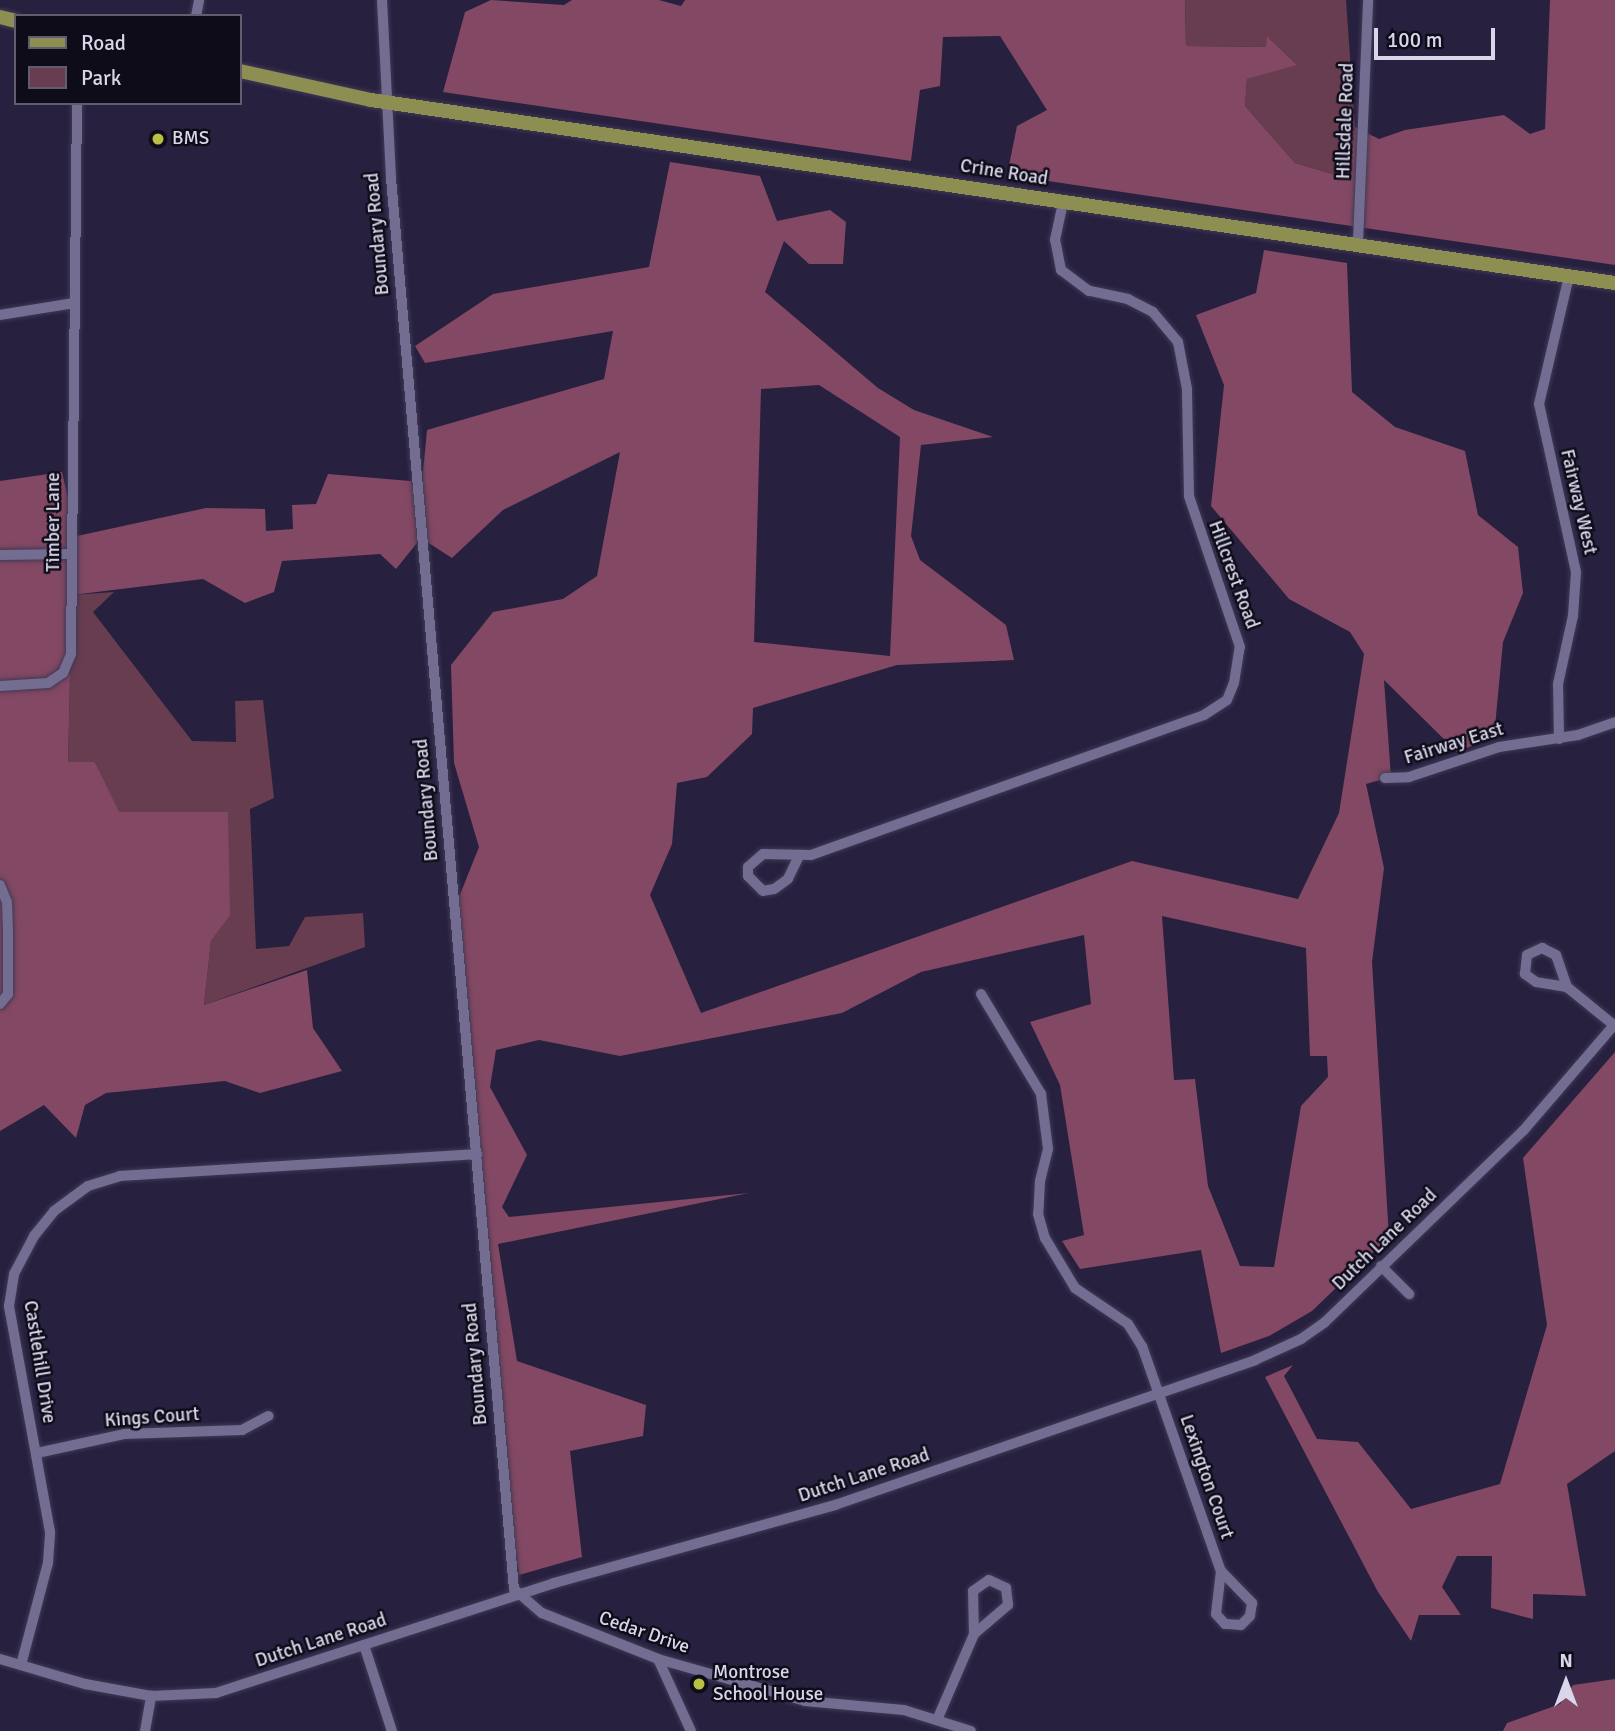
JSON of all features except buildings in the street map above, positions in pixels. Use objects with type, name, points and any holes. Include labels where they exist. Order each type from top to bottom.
[{"type":"main road","name":"Crine Road","points":[[242,71],[387,102],[1063,202],[1358,242],[1615,283]]},
{"type":"street","name":"Boundary Road","points":[[382,0],[387,102],[517,1595]]},
{"type":"street","name":"Hillsdale Road","points":[[1358,242],[1368,0]]},
{"type":"street","name":"Timber Lane","points":[[0,686],[29,687],[48,683],[63,673],[71,654],[77,105]]},
{"type":"street","name":"Hillcrest Road","points":[[799,856],[788,879],[774,889],[763,891],[748,876],[748,867],[763,854],[799,856],[1204,715],[1227,700],[1234,683],[1240,647],[1189,496],[1187,389],[1178,342],[1153,312],[1128,299],[1089,291],[1061,270],[1055,240],[1063,202]]},
{"type":"street","name":"Fairway West","points":[[1559,739],[1558,684],[1573,617],[1576,572],[1539,404],[1569,276]]},
{"type":"street","points":[[0,315],[74,303]]},
{"type":"street","points":[[0,555],[70,554]]},
{"type":"street","name":"Fairway East","points":[[1385,778],[1409,778],[1499,747],[1559,739],[1615,722]]},
{"type":"street","points":[[0,885],[7,902],[8,933],[8,993],[0,1004]]},
{"type":"street","points":[[1567,987],[1553,952],[1542,947],[1527,955],[1523,965],[1531,980],[1567,987],[1615,1025]]},
{"type":"street","name":"Lexington Court","points":[[981,993],[1041,1094],[1048,1149],[1040,1181],[1038,1214],[1049,1246],[1075,1288],[1128,1324],[1142,1346],[1221,1571]]},
{"type":"street","name":"Dutch Lane Road","points":[[0,1659],[151,1696],[216,1693],[517,1595],[835,1505],[1159,1394],[1301,1339],[1523,1131],[1615,1025]]},
{"type":"street","name":"Castlehill Drive","points":[[21,1665],[48,1563],[50,1532],[9,1306],[14,1274],[34,1236],[54,1211],[88,1186],[120,1176],[477,1154]]},
{"type":"street","points":[[1381,1266],[1409,1294]]},
{"type":"street","name":"Kings Court","points":[[37,1453],[124,1434],[242,1430],[268,1416]]},
{"type":"street","points":[[1221,1571],[1252,1603],[1250,1616],[1241,1625],[1225,1624],[1216,1614],[1221,1571]]},
{"type":"street","points":[[937,1720],[974,1634],[973,1591],[983,1581],[1002,1584],[1008,1593],[1005,1610],[974,1634]]},
{"type":"street","name":"Cedar Drive","points":[[517,1595],[542,1613],[658,1659],[805,1701],[904,1710],[971,1731]]},
{"type":"street","points":[[364,1645],[392,1731]]},
{"type":"street","points":[[658,1659],[691,1731]]},
{"type":"street","points":[[145,1731],[151,1696]]},
{"type":"green space","points":[[1185,0],[1346,0],[1355,127],[1350,172],[1343,177],[1295,163],[1245,106],[1247,79],[1296,64],[1268,37],[1267,47],[1186,46]]},
{"type":"green space","points":[[114,592],[93,612],[192,741],[236,742],[235,701],[263,700],[274,798],[250,809],[256,949],[289,946],[305,917],[363,913],[365,947],[204,1005],[211,941],[230,914],[118,812],[95,762],[68,762],[72,595]]},
{"type":"shaded area","points":[[491,0],[564,5],[572,0],[659,0],[681,6],[685,0],[1185,0],[1186,46],[1266,47],[1267,36],[1297,65],[1247,79],[1245,106],[1295,163],[1343,177],[1350,171],[1355,127],[1379,139],[1405,130],[1504,115],[1530,134],[1545,129],[1550,0],[1615,0],[1615,265],[1007,175],[1017,126],[1047,110],[1000,36],[943,37],[940,86],[920,90],[911,161],[443,92],[465,12]]},
{"type":"shaded area","points":[[670,162],[760,176],[777,221],[830,210],[846,222],[843,264],[809,264],[784,241],[765,292],[878,388],[914,410],[993,437],[921,445],[911,536],[920,560],[1006,625],[1014,660],[897,665],[753,708],[752,734],[707,777],[677,783],[672,844],[650,895],[701,1013],[1132,861],[1298,899],[1339,813],[1364,654],[1350,632],[1289,599],[1211,506],[1224,385],[1196,315],[1256,293],[1264,250],[1347,263],[1352,392],[1395,427],[1465,451],[1478,515],[1518,547],[1523,593],[1503,642],[1494,737],[1457,752],[1384,680],[1391,777],[1366,784],[1384,868],[1372,962],[1389,1237],[1312,1311],[1269,1336],[1221,1353],[1201,1250],[1080,1269],[1062,1241],[1084,1235],[1060,1085],[1030,1022],[1091,1004],[1084,935],[921,972],[842,1013],[620,1056],[539,1040],[496,1050],[490,1087],[527,1155],[502,1207],[509,1217],[749,1193],[498,1244],[517,1361],[646,1405],[643,1436],[570,1451],[582,1557],[519,1575],[505,1475],[453,912],[479,847],[454,763],[451,665],[493,612],[563,599],[597,576],[620,452],[503,510],[452,558],[421,538],[396,569],[380,554],[282,561],[274,592],[245,603],[203,579],[72,595],[68,762],[95,762],[119,812],[228,812],[230,915],[211,941],[204,1005],[307,970],[313,1028],[342,1071],[260,1093],[225,1081],[106,1093],[85,1105],[76,1138],[44,1105],[0,1131],[0,481],[62,472],[77,536],[206,508],[265,509],[266,531],[293,529],[292,505],[316,504],[328,474],[422,482],[427,430],[604,379],[613,331],[425,363],[415,346],[493,294],[649,267]],"holes":[[[819,385],[900,437],[890,656],[754,642],[761,389]],[[1162,916],[1306,948],[1310,1056],[1327,1056],[1328,1077],[1301,1106],[1274,1267],[1240,1266],[1208,1186],[1195,1079],[1174,1080]]]},
{"type":"shaded area","points":[[1615,1052],[1615,1451],[1567,1484],[1586,1596],[1533,1594],[1533,1619],[1491,1608],[1492,1556],[1457,1556],[1442,1587],[1461,1615],[1419,1615],[1411,1641],[1378,1592],[1265,1377],[1293,1365],[1284,1376],[1317,1439],[1358,1442],[1411,1509],[1500,1484],[1547,1325],[1523,1158]]},
{"type":"shaded area","points":[[1615,1679],[1615,1731],[1503,1731],[1507,1723],[1560,1704],[1573,1685]]},
{"type":"place","name":"BMS","points":[[158,139]]},
{"type":"place","name":"Montrose School House","points":[[699,1684]]}]
